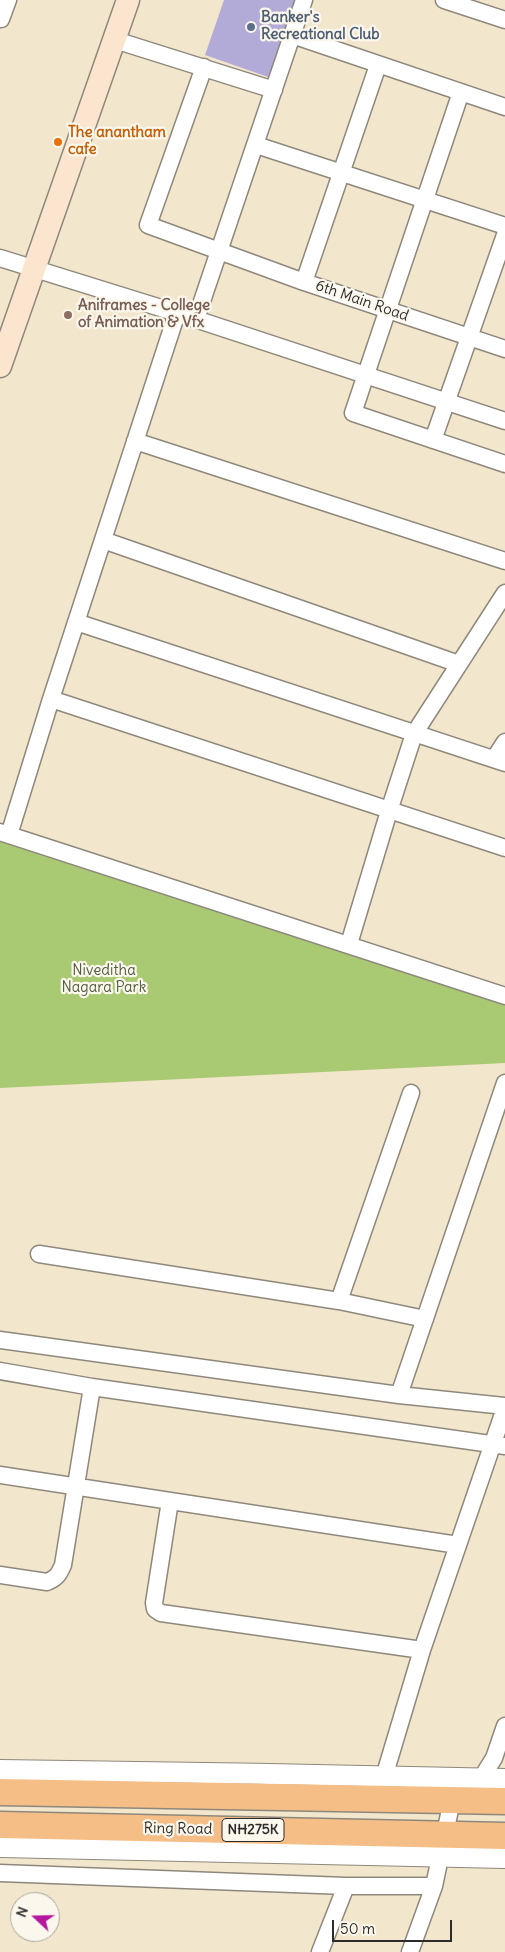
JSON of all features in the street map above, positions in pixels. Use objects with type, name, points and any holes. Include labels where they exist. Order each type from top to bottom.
[{"type":"highway","name":"NH275K","points":[[0,1792],[452,1800],[489,1793]]},
{"type":"highway","name":"Ring Road","points":[[0,1825],[443,1845],[505,1836]]},
{"type":"main road","points":[[0,366],[33,267],[128,0]]},
{"type":"street","points":[[0,19],[8,0]]},
{"type":"street","points":[[196,319],[304,0]]},
{"type":"street","points":[[444,0],[505,20]]},
{"type":"street","points":[[292,35],[505,107]]},
{"type":"street","points":[[115,40],[274,90]]},
{"type":"street","points":[[304,282],[378,65]]},
{"type":"street","name":"6th Main Road","points":[[204,67],[148,224],[304,282],[505,349]]},
{"type":"street","points":[[461,92],[353,413],[505,464]]},
{"type":"street","points":[[256,145],[423,201],[505,226]]},
{"type":"street","points":[[433,440],[505,235]]},
{"type":"street","points":[[0,258],[196,319],[505,421]]},
{"type":"street","points":[[177,313],[51,699],[4,834],[505,996]]},
{"type":"street","points":[[135,441],[505,562]]},
{"type":"street","points":[[103,540],[459,664]]},
{"type":"street","points":[[349,944],[388,811],[414,734],[505,593]]},
{"type":"street","points":[[76,622],[500,761],[505,742]]},
{"type":"street","points":[[51,699],[505,848]]},
{"type":"street","points":[[399,1395],[505,1083]]},
{"type":"street","points":[[339,1302],[411,1093]]},
{"type":"street","points":[[39,1254],[339,1302],[424,1319]]},
{"type":"street","points":[[0,1340],[399,1395],[505,1407],[498,1445],[458,1545],[422,1650],[384,1778]]},
{"type":"street","points":[[0,1371],[92,1387],[498,1445]]},
{"type":"street","points":[[0,1575],[48,1582],[59,1575],[63,1565],[92,1387]]},
{"type":"street","points":[[0,1475],[458,1545]]},
{"type":"street","points":[[170,1501],[154,1603],[155,1609],[161,1613],[422,1650]]},
{"type":"street","points":[[489,1793],[499,1758],[505,1726]]},
{"type":"street","points":[[0,1770],[250,1773],[384,1778],[489,1793],[505,1779]]},
{"type":"street","points":[[410,1952],[434,1886],[452,1800]]},
{"type":"street","points":[[0,1847],[443,1845],[505,1858]]},
{"type":"street","points":[[0,1873],[346,1886],[434,1886]]},
{"type":"street","points":[[320,1952],[346,1886]]},
{"type":"green space","name":"Niveditha Nagara Park","points":[[0,839],[505,1002],[505,1063],[0,1088]]},
{"type":"building","name":"Banker's Recreational Club","points":[[224,0],[297,0],[271,78],[205,55]]},
{"type":"place","name":"Banker's Recreational Club","points":[[251,27]]},
{"type":"place","name":"The anantham cafe","points":[[58,142]]},
{"type":"place","name":"Aniframes - College of Animation & Vfx","points":[[68,315]]}]
